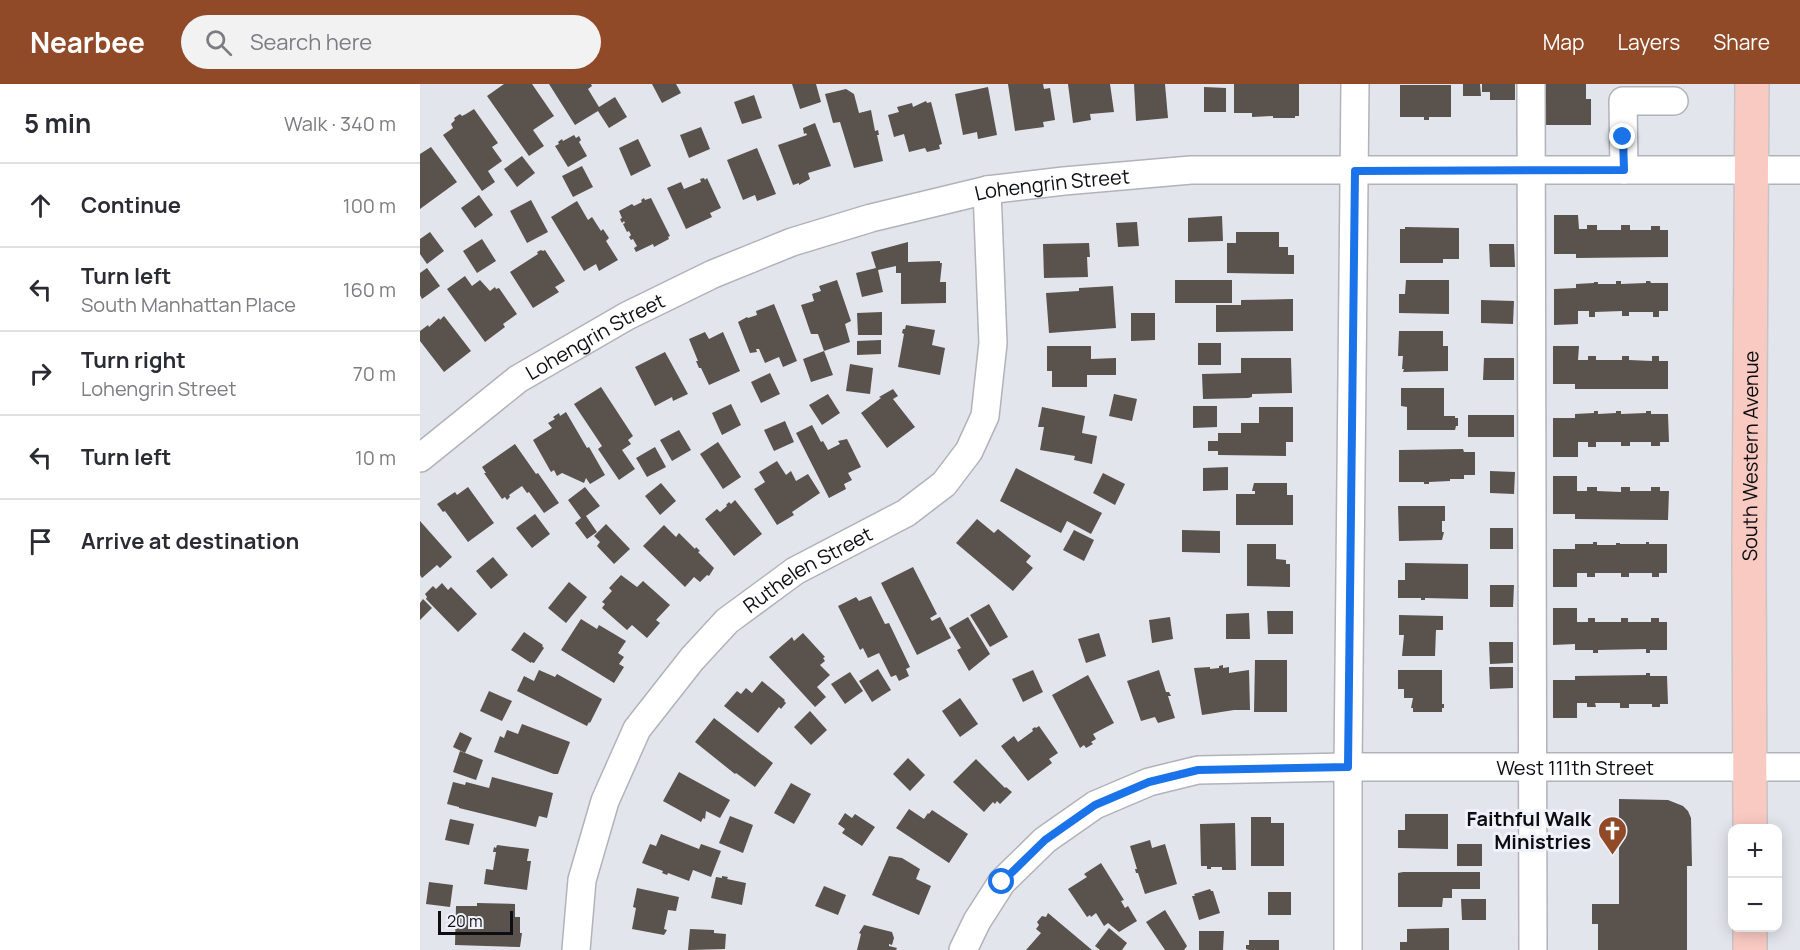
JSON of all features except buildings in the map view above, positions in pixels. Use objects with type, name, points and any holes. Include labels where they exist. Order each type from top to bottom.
[{"type":"main road","name":"South Western Avenue","points":[[1750,824],[1752,84]]},
{"type":"main road","points":[[1750,932],[1750,950]]},
{"type":"street","points":[[1348,950],[1355,84]]},
{"type":"street","points":[[1531,84],[1533,950]]},
{"type":"street","points":[[1624,170],[1623,101],[1674,102]]},
{"type":"street","name":"Lohengrin Street","points":[[420,458],[518,379],[627,315],[713,274],[792,242],[871,218],[987,190],[1064,181],[1191,171],[1800,170]]},
{"type":"street","name":"Ruthelen Street","points":[[576,950],[582,880],[605,801],[637,729],[692,659],[727,621],[795,571],[906,513],[944,484],[969,452],[985,416],[993,343],[987,190]]},
{"type":"street","name":"West 111th Street","points":[[963,950],[977,921],[1002,882],[1045,840],[1095,805],[1149,782],[1198,770],[1533,766],[1800,767]]},
{"type":"place","name":"Faithful Walk Ministries","points":[[1612,856]]},
{"type":"route","points":[[1002,882],[1045,840],[1095,805],[1149,782],[1198,770],[1348,767],[1355,171],[1624,170],[1623,137]]}]
